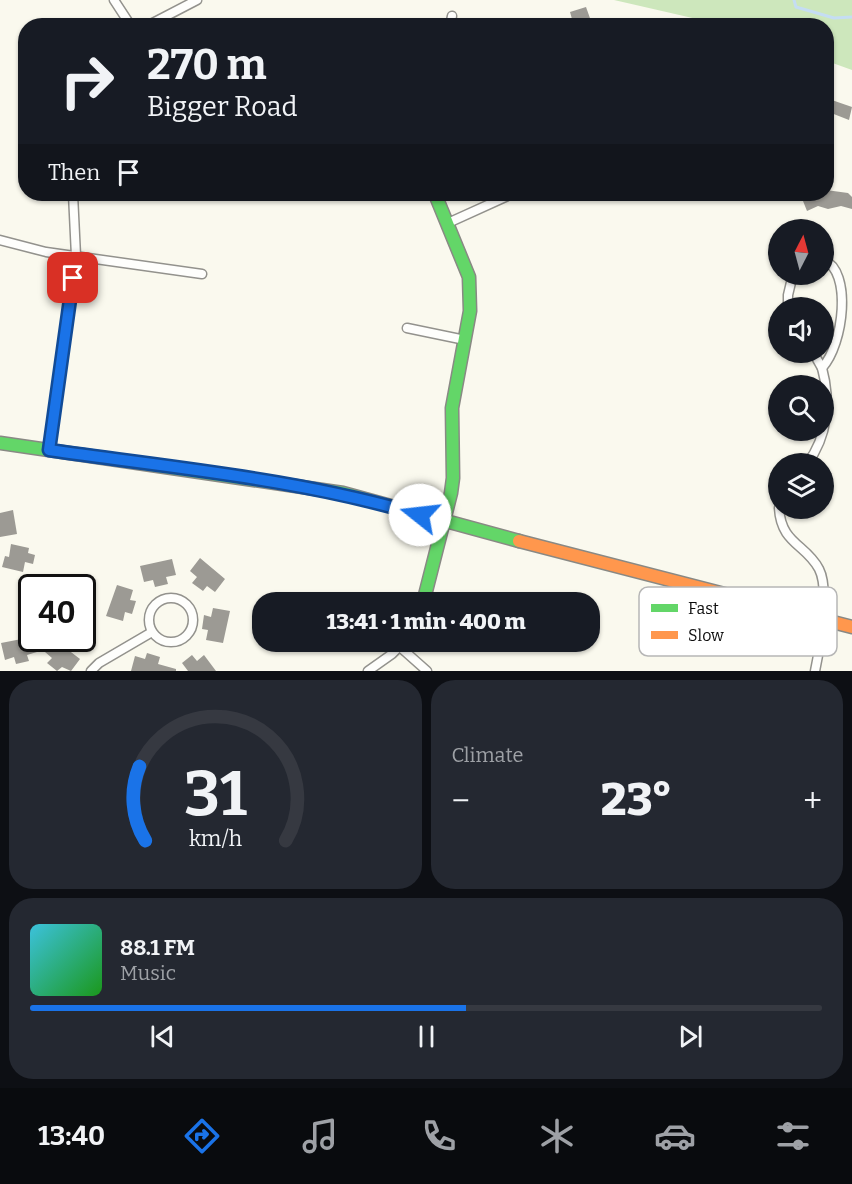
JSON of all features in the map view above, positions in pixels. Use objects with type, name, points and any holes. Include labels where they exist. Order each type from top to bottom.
[{"type":"street","points":[[114,0],[126,18]]},
{"type":"street","points":[[162,18],[197,0]]},
{"type":"street","points":[[49,450],[76,256],[73,201]]},
{"type":"street","points":[[426,592],[453,478],[452,408],[470,311],[469,277],[438,201]]},
{"type":"street","points":[[448,223],[497,201]]},
{"type":"street","points":[[0,240],[26,248],[202,274]]},
{"type":"street","points":[[822,368],[836,351],[843,332],[849,301],[847,278],[844,272],[834,264]]},
{"type":"street","points":[[407,328],[465,340]]},
{"type":"street","points":[[813,453],[820,441],[826,418],[822,368],[819,363]]},
{"type":"street","points":[[0,443],[282,483],[343,494],[699,587]]},
{"type":"street","points":[[782,519],[784,530],[816,563],[824,579],[824,587]]},
{"type":"street","points":[[171,598],[183,602],[192,612],[193,627],[184,639],[170,643],[163,641],[152,632],[150,613],[153,607],[164,599],[171,598]]},
{"type":"street","points":[[837,623],[852,627]]},
{"type":"street","points":[[91,671],[99,663],[152,632]]},
{"type":"street","points":[[368,671],[392,652]]},
{"type":"street","points":[[409,652],[427,671]]},
{"type":"street","points":[[815,671],[818,656]]},
{"type":"green space","points":[[614,0],[852,0],[852,70],[834,64],[834,18],[692,18]]},
{"type":"building","points":[[586,7],[590,18],[572,18],[570,12]]},
{"type":"building","points":[[834,101],[852,107],[849,120],[834,114]]},
{"type":"building","points":[[834,191],[848,193],[852,197],[852,209],[841,206],[828,209],[818,206],[807,211],[803,201],[834,201]]},
{"type":"building","points":[[13,510],[17,534],[0,537],[0,513]]},
{"type":"building","points":[[11,544],[29,548],[28,553],[35,555],[33,564],[25,562],[23,572],[2,567],[5,556],[9,557]]},
{"type":"building","points":[[200,558],[225,579],[215,592],[207,586],[203,591],[192,583],[197,577],[190,571]]},
{"type":"building","points":[[172,559],[176,575],[166,577],[168,584],[155,587],[153,580],[144,582],[140,566]]},
{"type":"building","points":[[117,585],[133,590],[130,600],[136,601],[132,614],[125,612],[123,621],[106,616]]},
{"type":"building","points":[[213,608],[230,611],[223,643],[206,640],[208,630],[202,629],[204,615],[211,617]]},
{"type":"building","points":[[18,640],[18,652],[37,652],[27,655],[29,661],[16,664],[14,657],[5,660],[1,643]]},
{"type":"building","points":[[45,652],[71,652],[80,659],[71,671],[62,667],[57,671],[47,663],[52,658]]},
{"type":"building","points":[[147,653],[160,657],[158,664],[176,669],[176,671],[131,671],[135,656],[145,659]]},
{"type":"building","points":[[192,655],[197,661],[204,655],[216,671],[188,671],[182,663]]},
{"type":"waterway","points":[[794,0],[796,7],[834,18],[852,17]]},
{"type":"traffic: fast","points":[[426,592],[451,493],[453,478],[452,408],[470,311],[469,277],[438,201]]},
{"type":"traffic: fast","points":[[0,443],[343,493],[519,541]]},
{"type":"traffic: slow","points":[[519,541],[697,587]]},
{"type":"traffic: slow","points":[[837,623],[852,627]]},
{"type":"route","points":[[73,278],[49,450],[282,483],[343,494],[420,515]]}]
